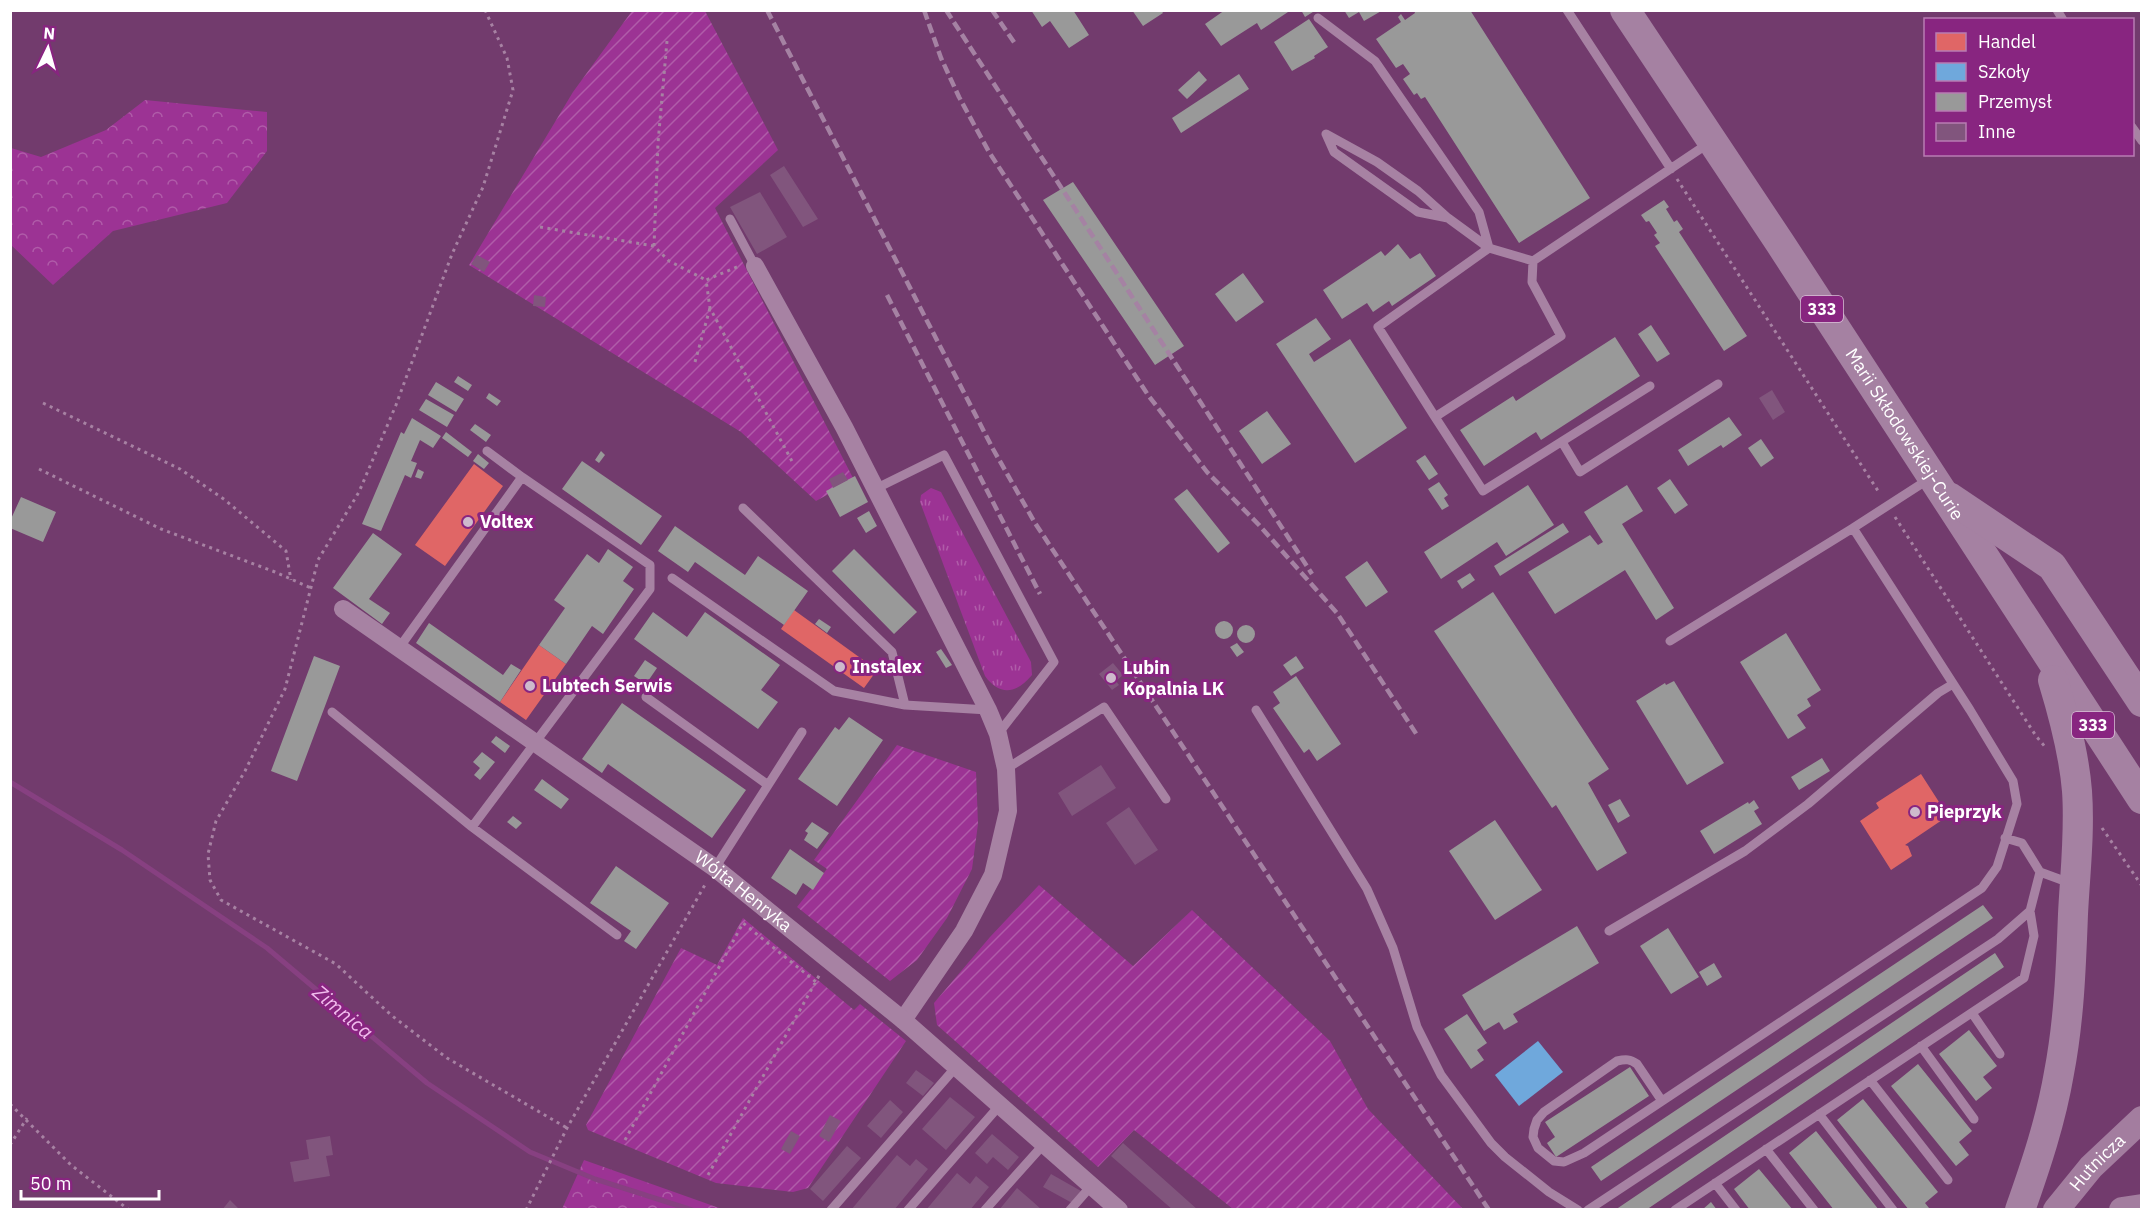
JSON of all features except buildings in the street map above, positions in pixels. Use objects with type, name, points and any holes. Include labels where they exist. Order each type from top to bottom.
[{"type":"main road","name":"Marii Skłodowskiej-Curie","points":[[1625,10],[1780,243],[2142,799]]},
{"type":"main road","points":[[1935,484],[2052,566],[2142,702]]},
{"type":"main road","points":[[2020,1209],[2047,1123],[2059,1072],[2069,996],[2075,884],[2078,808],[2076,785],[2066,727],[2044,651]]},
{"type":"main road","name":"Hutnicza","points":[[2055,1209],[2091,1167],[2142,1119]]},
{"type":"main road","points":[[2122,1209],[2142,1207]]},
{"type":"street","points":[[754,263],[844,427],[988,710],[998,734],[1006,769],[1008,811],[993,875],[964,931],[903,1020]]},
{"type":"street","name":"Wójta Henryka","points":[[343,609],[715,868],[903,1020],[1119,1209]]},
{"type":"lane","points":[[1567,10],[1671,169]]},
{"type":"lane","points":[[1318,18],[1375,61],[1479,212],[1489,248]]},
{"type":"lane","points":[[1448,218],[1418,212],[1334,152],[1326,134],[1377,162],[1418,190],[1448,218],[1489,248],[1533,261]]},
{"type":"lane","points":[[1533,261],[1711,141]]},
{"type":"lane","points":[[730,219],[754,263]]},
{"type":"lane","points":[[1489,248],[1378,327],[1483,491],[1650,386]]},
{"type":"lane","points":[[1435,417],[1561,336],[1532,282],[1533,261]]},
{"type":"lane","points":[[1562,442],[1580,472],[1718,384]]},
{"type":"lane","points":[[472,827],[650,588],[650,565],[487,451]]},
{"type":"lane","points":[[875,489],[944,455],[1054,662],[998,734]]},
{"type":"lane","points":[[399,648],[522,477]]},
{"type":"lane","points":[[1670,641],[1888,507],[1935,484]]},
{"type":"lane","points":[[743,508],[892,652],[905,705]]},
{"type":"lane","points":[[1662,1101],[1637,1064],[1632,1060],[1617,1061],[1544,1112],[1537,1120],[1533,1137],[1538,1148],[1546,1157],[1554,1161],[1564,1162],[1584,1153],[1982,888],[1997,867],[2017,804],[2013,781],[1853,528]]},
{"type":"lane","points":[[672,578],[834,691],[905,705],[988,710]]},
{"type":"lane","points":[[1609,931],[1745,851],[1808,804],[1938,693],[1953,684]]},
{"type":"lane","points":[[646,697],[768,785]]},
{"type":"lane","points":[[1006,769],[1104,707],[1166,799]]},
{"type":"lane","points":[[1256,710],[1367,889],[1393,948],[1417,1027],[1442,1075],[1498,1150],[1522,1172],[1578,1209]]},
{"type":"lane","points":[[332,712],[472,827],[617,935]]},
{"type":"lane","points":[[715,868],[802,732]]},
{"type":"lane","points":[[2005,838],[2022,843],[2040,872],[2075,884]]},
{"type":"lane","points":[[1676,1209],[2024,978],[2034,936],[2030,911],[2040,872]]},
{"type":"lane","points":[[1588,1209],[1989,946],[2030,911]]},
{"type":"lane","points":[[1971,1013],[2000,1054]]},
{"type":"lane","points":[[1921,1046],[1974,1119]]},
{"type":"lane","points":[[831,1209],[956,1067]]},
{"type":"lane","points":[[1870,1080],[1948,1180]]},
{"type":"lane","points":[[908,1209],[1000,1105]]},
{"type":"lane","points":[[1819,1114],[1893,1209]]},
{"type":"lane","points":[[985,1209],[1044,1144]]},
{"type":"lane","points":[[1766,1149],[1814,1209]]},
{"type":"lane","points":[[1715,1183],[1736,1209]]},
{"type":"lane","points":[[1070,1209],[1092,1185]]},
{"type":"path","points":[[654,246],[658,143],[667,41]]},
{"type":"path","points":[[1671,169],[2036,736],[2050,753]]},
{"type":"path","points":[[540,226],[654,246],[669,261],[706,280],[754,263]]},
{"type":"path","points":[[706,280],[711,308],[794,465]]},
{"type":"path","points":[[695,362],[711,308]]},
{"type":"path","points":[[43,404],[180,469],[225,500],[286,551],[291,580]]},
{"type":"path","points":[[39,469],[161,529],[311,588]]},
{"type":"path","points":[[2078,808],[2089,809],[2142,886]]},
{"type":"path","points":[[526,1209],[567,1128],[715,868]]},
{"type":"path","points":[[625,1140],[743,923],[816,982]]},
{"type":"path","points":[[708,1175],[828,960]]},
{"type":"path","points":[[10,1104],[71,1165],[129,1209]]},
{"type":"path","points":[[10,1145],[27,1119]]},
{"type":"green space","points":[[632,11],[705,11],[778,150],[715,208],[854,480],[816,501],[741,432],[469,265],[573,92]]},
{"type":"green space","points":[[145,100],[267,112],[267,151],[227,203],[113,231],[53,285],[11,245],[11,148],[41,157],[106,130]]},
{"type":"green space","points":[[931,488],[941,492],[1031,662],[1032,675],[1014,689],[1003,690],[991,683],[985,676],[920,502],[921,495]]},
{"type":"green space","points":[[897,745],[976,772],[978,824],[972,869],[947,918],[917,960],[890,981],[797,907],[827,869],[814,860]]},
{"type":"green space","points":[[1039,885],[1133,966],[1192,910],[1330,1041],[1368,1109],[1463,1209],[1233,1209],[1134,1130],[1098,1167],[937,1025],[934,1003],[990,937]]},
{"type":"green space","points":[[743,918],[854,1010],[860,1004],[906,1041],[808,1188],[793,1192],[716,1183],[588,1130],[586,1125],[681,948],[717,965]]},
{"type":"green space","points":[[584,1160],[722,1209],[562,1209]]},
{"type":"waterway","name":"Zimnica","points":[[10,782],[122,850],[267,948],[427,1083],[530,1152],[595,1179],[692,1210]]},
{"type":"railway","points":[[767,10],[993,449],[1035,523],[1489,1210]]},
{"type":"railway","points":[[924,10],[941,58],[989,152],[1148,395],[1207,472],[1259,525],[1337,613],[1417,735]]},
{"type":"railway","points":[[946,10],[1312,574]]},
{"type":"railway","points":[[992,10],[1016,45]]},
{"type":"railway","points":[[887,295],[1040,594]]},
{"type":"place","name":"Voltex","points":[[468,522]]},
{"type":"place","name":"Instalex","points":[[840,667]]},
{"type":"place","name":"Lubin Kopalnia LK","points":[[1111,678]]},
{"type":"place","name":"Lubtech Serwis","points":[[530,686]]},
{"type":"place","name":"Pieprzyk","points":[[1915,812]]}]
